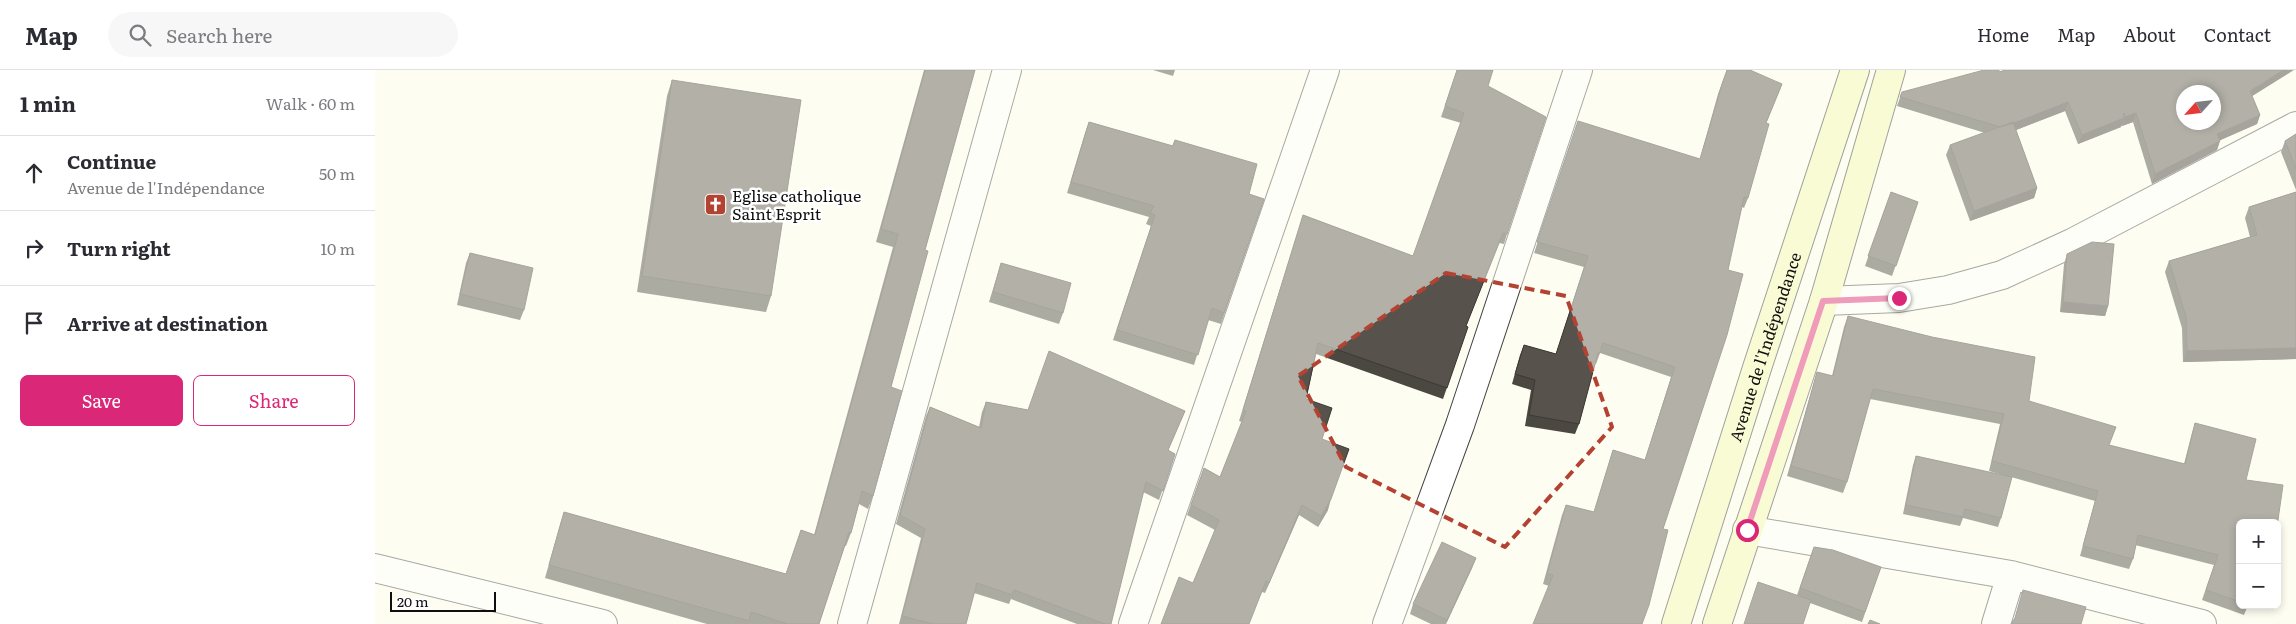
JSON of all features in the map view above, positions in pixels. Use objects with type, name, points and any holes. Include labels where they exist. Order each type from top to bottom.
[{"type":"street","points":[[852,624],[1007,70]]},
{"type":"street","points":[[1133,624],[1325,70]]},
{"type":"street","points":[[1387,624],[1460,425],[1578,70]]},
{"type":"street","name":"Avenue de l'Indépendance","points":[[1676,624],[1757,368],[1855,70]]},
{"type":"street","points":[[1717,624],[1823,301],[1891,70]]},
{"type":"street","points":[[1823,301],[1899,298],[1948,290],[2002,275],[2072,243],[2296,126]]},
{"type":"street","points":[[1747,530],[2011,575],[2202,624]]},
{"type":"street","points":[[375,568],[595,623]]},
{"type":"street","points":[[1996,624],[2011,575]]},
{"type":"highlighted area","points":[[1446,273],[1566,296],[1612,427],[1505,547],[1346,467],[1298,376]]},
{"type":"building","points":[[925,70],[975,70],[925,250],[928,251],[891,387],[902,391],[873,496],[862,491],[851,533],[849,532],[819,624],[787,624],[751,612],[749,621],[549,565],[564,512],[786,574],[801,530],[815,535],[898,234],[881,229]]},
{"type":"building","points":[[1457,70],[1493,70],[1488,86],[1546,117],[1507,234],[1503,233],[1466,326],[1468,327],[1447,388],[1318,343],[1306,399],[1332,408],[1322,439],[1349,449],[1331,499],[1321,516],[1302,505],[1269,583],[1266,581],[1249,624],[1161,624],[1179,577],[1193,583],[1219,520],[1191,505],[1204,468],[1220,477],[1246,411],[1243,410],[1303,215],[1413,256],[1464,113],[1445,106]]},
{"type":"building","points":[[1727,70],[1750,70],[1782,84],[1766,123],[1769,124],[1748,198],[1744,197],[1728,270],[1743,274],[1727,335],[1663,529],[1668,530],[1649,605],[1642,624],[1533,624],[1553,575],[1547,574],[1566,505],[1594,512],[1613,450],[1645,460],[1675,367],[1603,343],[1600,353],[1598,353],[1579,424],[1529,415],[1535,380],[1515,374],[1524,345],[1556,354],[1588,256],[1537,242],[1578,121],[1700,159]]},
{"type":"building","points":[[1984,70],[1999,70],[1999,72],[2005,70],[2283,70],[2250,91],[2260,115],[2217,134],[2220,141],[2155,174],[2136,113],[2125,117],[2124,113],[2124,118],[2082,135],[2068,102],[2000,127],[1900,97],[1902,92]]},
{"type":"building","name":"Eglise catholique Saint Esprit","points":[[672,80],[801,100],[771,296],[642,276]]},
{"type":"building","points":[[1089,122],[1173,146],[1175,140],[1257,164],[1249,194],[1264,199],[1224,313],[1212,308],[1198,355],[1117,330],[1155,215],[1150,213],[1154,206],[1071,182]]},
{"type":"building","points":[[2013,122],[2037,188],[1974,211],[1950,145]]},
{"type":"building","points":[[2296,134],[2296,169],[2285,141]]},
{"type":"building","points":[[1891,192],[1918,202],[1896,266],[1868,256]]},
{"type":"building","points":[[2296,192],[2296,348],[2187,351],[2186,317],[2169,261],[2257,235],[2249,207]]},
{"type":"building","points":[[2092,242],[2114,244],[2108,306],[2063,302],[2067,254]]},
{"type":"building","points":[[470,253],[533,268],[524,310],[460,294]]},
{"type":"building","points":[[1001,263],[1071,283],[1063,313],[993,292]]},
{"type":"building","points":[[1848,316],[1932,337],[2035,357],[2029,401],[2116,427],[2109,445],[2185,464],[2195,423],[2256,439],[2246,480],[2283,485],[2278,519],[2236,519],[2236,601],[2206,590],[2218,555],[2138,535],[2133,559],[2083,546],[2098,491],[1992,461],[2004,414],[1873,389],[1847,482],[1791,466],[1817,372],[1833,376]]},
{"type":"building","points":[[1049,351],[1185,411],[1168,450],[1175,454],[1163,491],[1146,482],[1111,624],[1105,624],[1014,590],[1012,595],[977,583],[966,624],[933,624],[902,616],[925,529],[900,515],[930,407],[981,428],[986,402],[1028,410]]},
{"type":"building","points":[[1916,456],[2012,477],[2001,518],[1965,509],[1963,517],[1906,505]]},
{"type":"building","points":[[1442,542],[1476,558],[1447,620],[1413,604]]},
{"type":"building","points":[[1814,547],[1833,550],[1881,567],[1865,612],[1800,588]]},
{"type":"building","points":[[1758,582],[1811,600],[1803,624],[1744,624]]},
{"type":"building","points":[[2023,590],[2086,607],[2081,624],[2011,624],[2015,618]]},
{"type":"building","points":[[1870,620],[1880,624],[1868,624]]},
{"type":"place","name":"Eglise catholique Saint Esprit","points":[[716,204]]},
{"type":"route","points":[[1747,530],[1823,301],[1899,298]]}]
